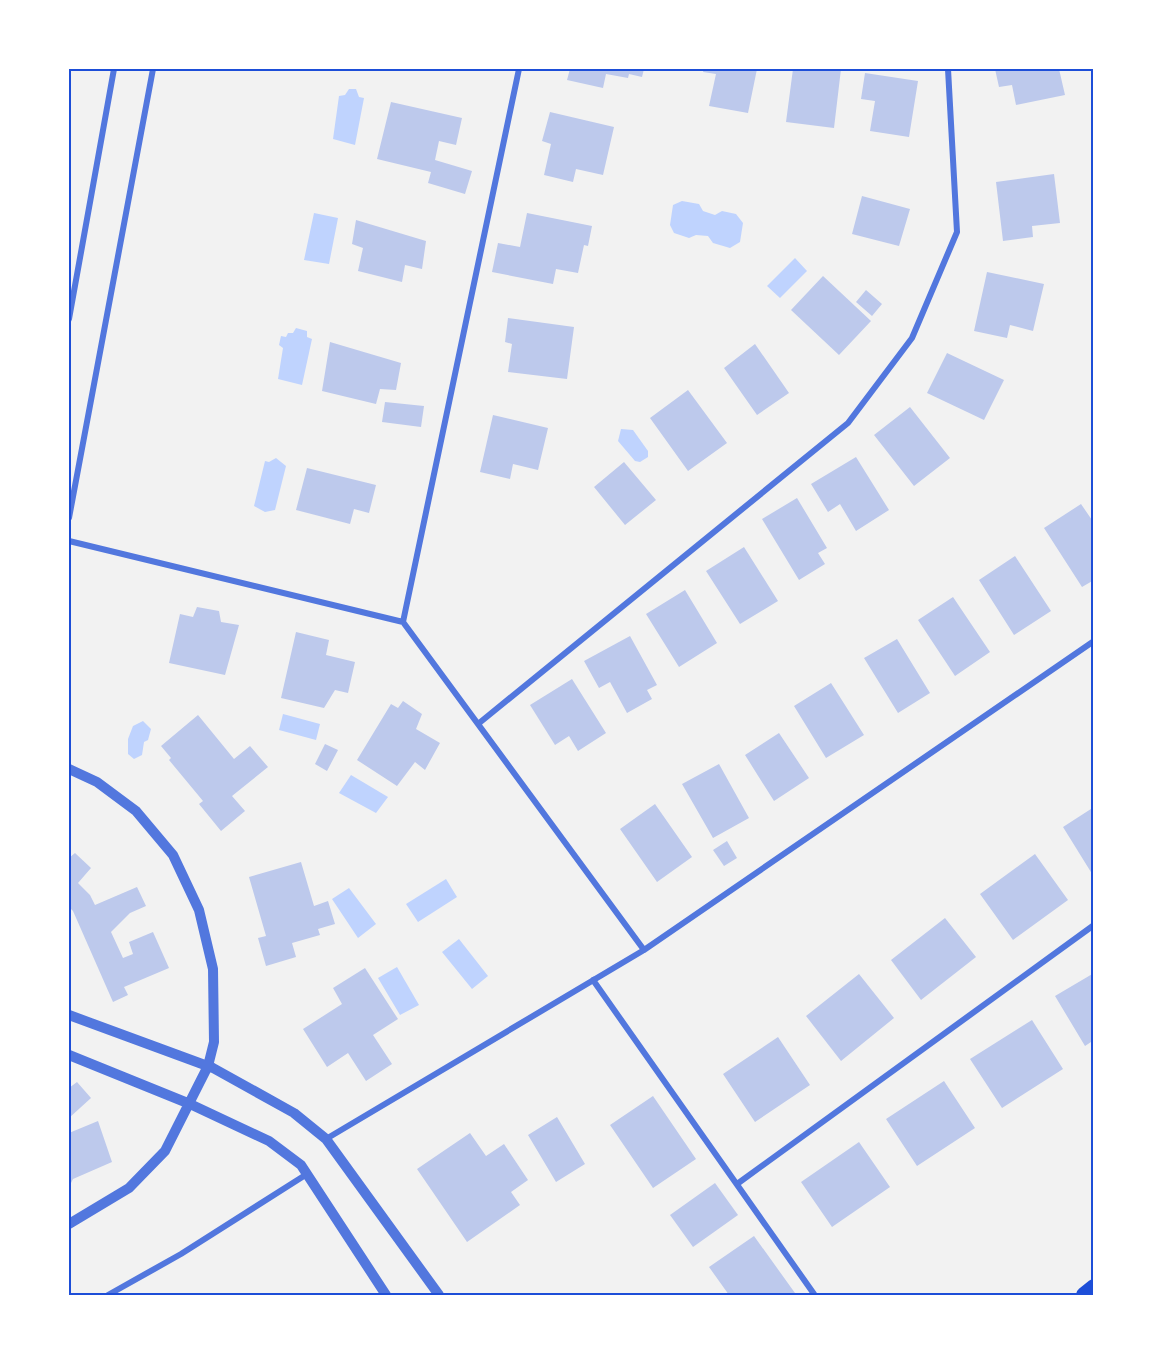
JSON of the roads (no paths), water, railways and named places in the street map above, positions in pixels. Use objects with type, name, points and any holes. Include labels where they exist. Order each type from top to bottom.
[{"type":"highway","points":[[1084,1295],[1094,1287]]},
{"type":"street","points":[[69,319],[114,69]]},
{"type":"street","points":[[69,518],[153,69]]},
{"type":"street","points":[[403,622],[519,69]]},
{"type":"street","points":[[478,723],[848,423],[912,338],[957,232],[948,69]]},
{"type":"street","points":[[69,541],[403,622],[644,950]]},
{"type":"street","points":[[326,1139],[644,950],[1094,642]]},
{"type":"street","points":[[69,769],[97,782],[136,811],[173,855],[199,910],[213,969],[214,1042],[208,1066],[165,1151],[129,1188],[69,1224]]},
{"type":"street","points":[[737,1184],[1094,925]]},
{"type":"street","points":[[593,980],[814,1294]]},
{"type":"street","points":[[69,1016],[208,1066],[294,1113],[326,1139],[439,1295]]},
{"type":"street","points":[[69,1055],[190,1104],[269,1140],[301,1165],[386,1295]]},
{"type":"street","points":[[108,1295],[181,1254],[307,1174]]},
{"type":"water","points":[[349,89],[356,89],[359,97],[364,98],[355,145],[333,139],[339,96],[345,95]]},
{"type":"water","points":[[682,201],[699,204],[703,211],[715,215],[722,211],[736,214],[743,223],[740,242],[730,248],[713,243],[708,236],[696,235],[689,238],[674,233],[670,225],[673,205]]},
{"type":"water","points":[[314,213],[338,218],[329,264],[304,260]]},
{"type":"water","points":[[795,258],[807,271],[780,298],[767,286]]},
{"type":"water","points":[[296,328],[307,331],[307,337],[312,339],[302,385],[278,379],[283,348],[279,345],[281,336],[286,337]]},
{"type":"water","points":[[621,429],[633,430],[648,451],[648,457],[640,462],[635,461],[618,441]]},
{"type":"water","points":[[276,458],[286,466],[275,510],[265,512],[254,506],[265,461],[269,462]]},
{"type":"water","points":[[283,714],[320,724],[316,740],[279,730]]},
{"type":"water","points":[[143,721],[151,729],[148,740],[144,742],[142,755],[134,759],[128,754],[128,739],[133,726]]},
{"type":"water","points":[[351,775],[388,797],[376,813],[339,793]]},
{"type":"water","points":[[446,879],[457,897],[418,922],[406,904]]},
{"type":"water","points":[[349,888],[376,924],[358,938],[332,899]]},
{"type":"water","points":[[459,939],[488,976],[472,989],[442,952]]},
{"type":"water","points":[[397,967],[419,1005],[400,1015],[378,978]]}]
